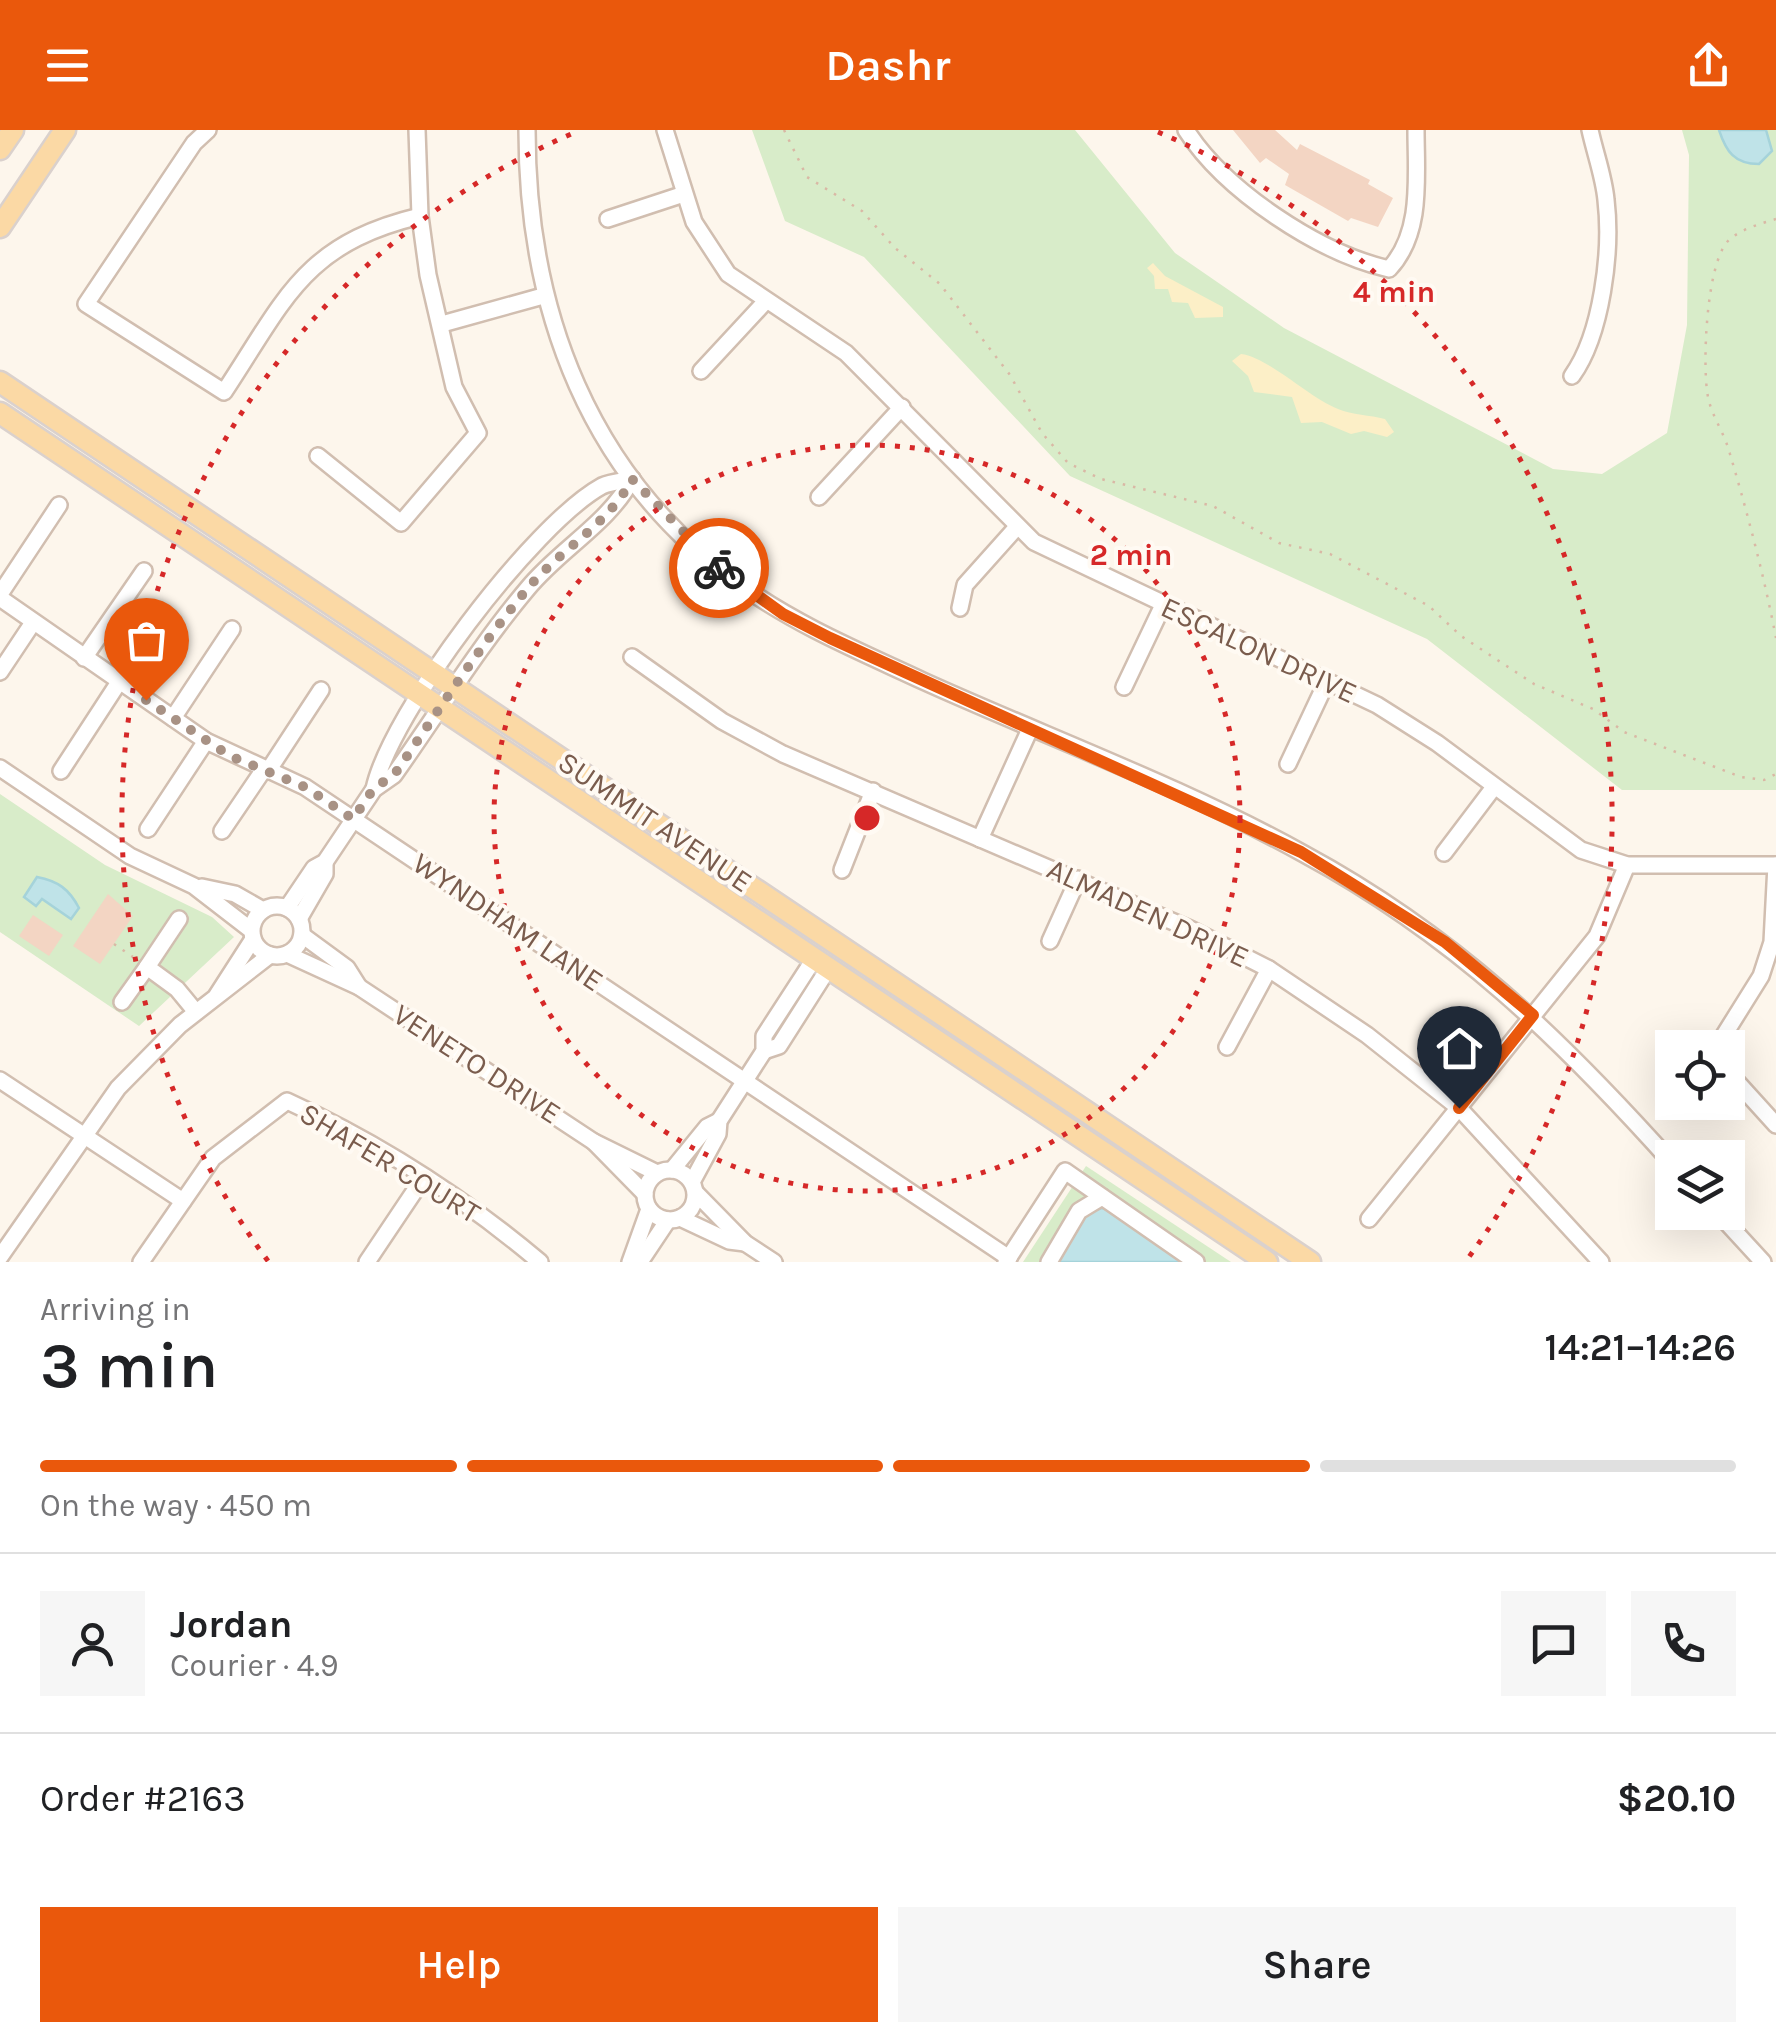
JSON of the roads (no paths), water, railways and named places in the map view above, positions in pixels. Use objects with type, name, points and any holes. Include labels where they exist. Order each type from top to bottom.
[{"type":"main road","points":[[0,149],[13,130]]},
{"type":"main road","points":[[0,227],[65,130]]},
{"type":"main road","name":"SUMMIT AVENUE","points":[[0,382],[821,964],[1267,1262]]},
{"type":"main road","name":"SUMMIT AVENUE","points":[[0,413],[429,684]]},
{"type":"main road","name":"SUMMIT AVENUE","points":[[448,698],[1310,1262]]},
{"type":"street","points":[[208,130],[194,142],[86,304],[224,392],[302,274],[366,233],[420,216]]},
{"type":"street","points":[[318,456],[401,523],[478,433],[454,387],[428,275],[420,216],[417,130]]},
{"type":"street","points":[[526,130],[527,199],[543,296],[578,388],[632,479],[697,548],[783,614],[1242,824],[1344,876],[1445,942],[1533,1015],[1655,1145]]},
{"type":"street","name":"ESCALON DRIVE","points":[[665,130],[684,194],[716,259],[765,302],[832,342],[902,407],[1016,528],[1064,559],[1404,721],[1566,842],[1627,866],[1776,865]]},
{"type":"street","points":[[1186,130],[1236,187],[1356,261],[1389,269],[1406,252],[1415,208],[1416,130]]},
{"type":"street","points":[[1572,376],[1593,336],[1603,276],[1606,200],[1590,130]]},
{"type":"street","points":[[608,219],[684,194]]},
{"type":"street","points":[[442,324],[543,296]]},
{"type":"street","points":[[700,371],[765,302]]},
{"type":"street","points":[[819,498],[902,407]]},
{"type":"street","points":[[217,994],[229,991],[279,955],[296,921],[314,868],[325,862],[374,788],[379,764],[477,614],[531,549],[604,485],[632,479]]},
{"type":"street","points":[[374,788],[394,775],[525,591],[582,533],[620,504],[632,479]]},
{"type":"street","points":[[0,596],[60,505]]},
{"type":"street","points":[[960,608],[965,585],[1016,528]]},
{"type":"street","points":[[84,658],[144,571]]},
{"type":"street","name":"WYNDHAM LANE","points":[[0,596],[32,624],[206,742],[305,787],[746,1080],[1008,1260]]},
{"type":"street","points":[[1124,687],[1163,605]]},
{"type":"street","points":[[0,672],[32,624]]},
{"type":"street","points":[[173,718],[232,629]]},
{"type":"street","name":"ALMADEN DRIVE","points":[[632,657],[722,721],[784,754],[1078,879],[1269,969],[1367,1035],[1459,1108],[1601,1262]]},
{"type":"street","points":[[61,771],[119,682]]},
{"type":"street","points":[[1288,764],[1327,682]]},
{"type":"street","points":[[222,830],[321,690]]},
{"type":"street","points":[[980,839],[1030,729]]},
{"type":"street","points":[[148,829],[206,742]]},
{"type":"street","points":[[0,768],[130,856],[194,886],[235,894],[263,910],[296,921]]},
{"type":"street","points":[[1444,854],[1494,787]]},
{"type":"street","points":[[842,870],[873,791]]},
{"type":"street","points":[[1727,1030],[1739,1013],[1772,942],[1776,865]]},
{"type":"street","points":[[1369,1218],[1597,936],[1627,866]]},
{"type":"street","points":[[1050,940],[1078,879]]},
{"type":"street","points":[[194,886],[252,934]]},
{"type":"street","points":[[0,1258],[118,1088],[217,994],[263,910]]},
{"type":"street","points":[[122,1002],[179,920]]},
{"type":"street","name":"VENETO DRIVE","points":[[296,921],[347,968],[359,986]]},
{"type":"street","name":"VENETO DRIVE","points":[[252,934],[279,955],[359,986],[594,1142],[694,1187]]},
{"type":"street","points":[[640,1262],[674,1219],[692,1207],[694,1187],[718,1134],[719,1121],[764,1051],[764,1036],[821,964]]},
{"type":"street","points":[[146,967],[177,989],[196,1012]]},
{"type":"street","points":[[1226,1047],[1269,969]]},
{"type":"street","points":[[0,1080],[183,1201],[142,1262]]},
{"type":"street","points":[[1745,1091],[1776,1125]]},
{"type":"street","name":"SHAFER COURT","points":[[183,1201],[213,1158],[287,1101],[424,1177],[540,1262]]},
{"type":"street","points":[[630,1262],[647,1201],[664,1172],[706,1127],[719,1121]]},
{"type":"street","name":"VENETO DRIVE","points":[[594,1142],[647,1201],[674,1219]]},
{"type":"street","points":[[1008,1260],[1066,1171],[1196,1262]]},
{"type":"street","points":[[367,1262],[424,1177]]},
{"type":"street","points":[[694,1187],[745,1242],[774,1262]]},
{"type":"street","points":[[1049,1262],[1078,1212],[1102,1197]]},
{"type":"street","points":[[674,1219],[728,1242],[745,1242]]},
{"type":"street","points":[[1733,1230],[1762,1262]]},
{"type":"water","points":[[1719,130],[1766,130],[1772,151],[1759,164],[1743,162],[1728,150]]},
{"type":"water","points":[[37,877],[57,884],[71,896],[79,908],[71,919],[42,899],[36,906],[24,897]]},
{"type":"water","points":[[1102,1208],[1185,1262],[1055,1262],[1083,1214]]}]
